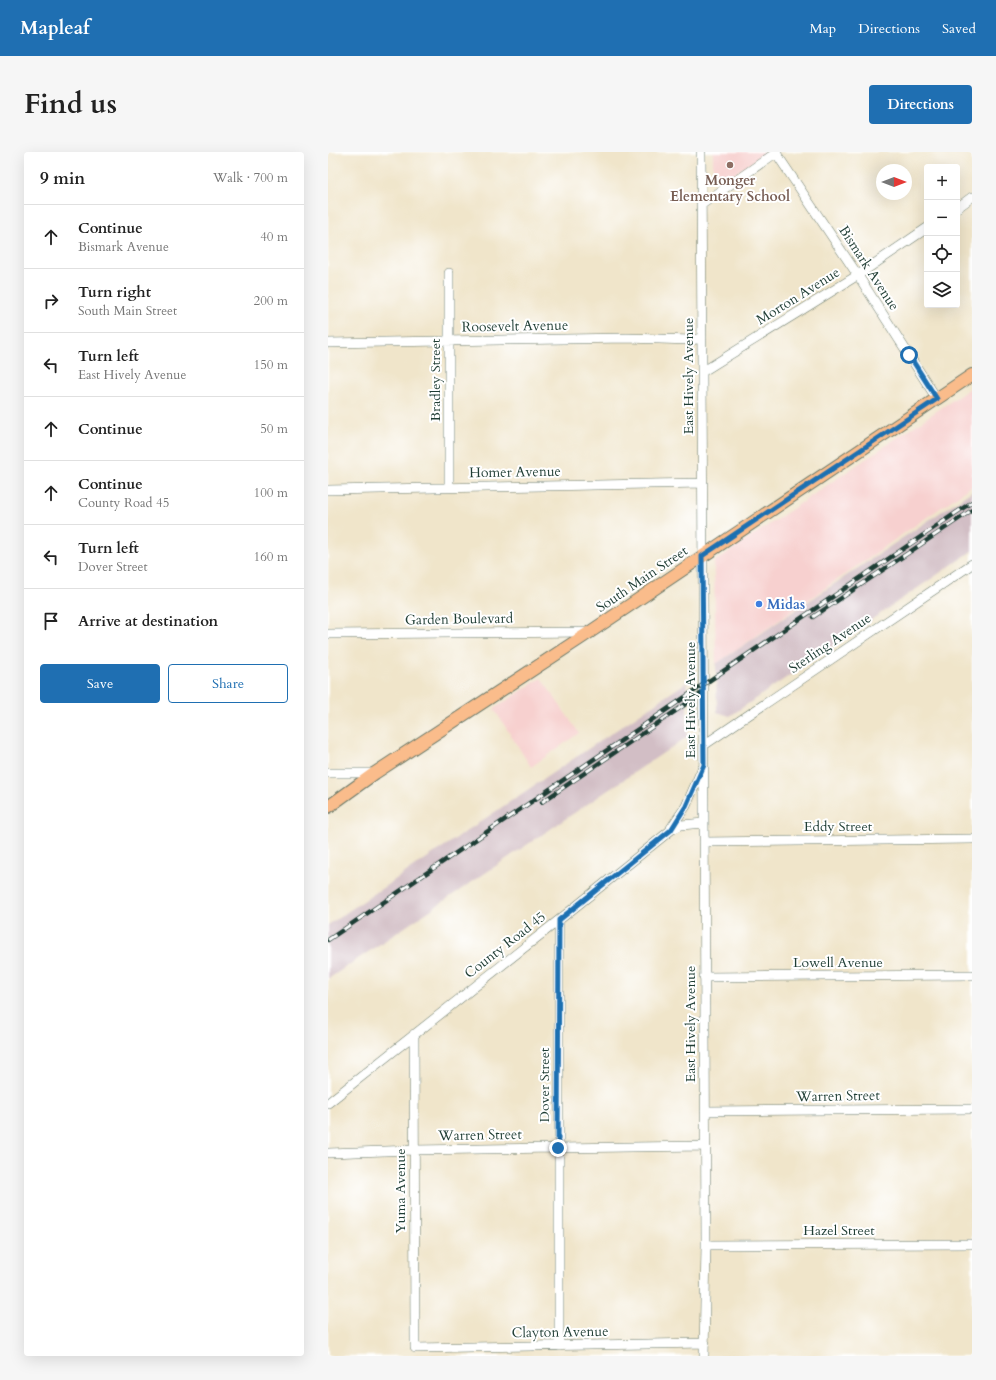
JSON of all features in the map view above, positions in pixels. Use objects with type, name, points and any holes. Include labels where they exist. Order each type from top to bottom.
[{"type":"main road","name":"South Main Street","points":[[328,807],[375,773],[590,632],[972,375]]},
{"type":"street","name":"East Hively Avenue","points":[[701,152],[706,1244],[704,1356]]},
{"type":"street","points":[[702,204],[777,152]]},
{"type":"street","name":"Bismark Avenue","points":[[777,152],[937,399]]},
{"type":"street","points":[[960,206],[972,197]]},
{"type":"street","name":"Morton Avenue","points":[[702,372],[858,275],[924,230]]},
{"type":"street","name":"Bradley Street","points":[[449,273],[449,487]]},
{"type":"street","name":"Roosevelt Avenue","points":[[328,343],[627,338],[691,340],[702,338]]},
{"type":"street","name":"Homer Avenue","points":[[328,490],[703,483]]},
{"type":"street","name":"Sterling Avenue","points":[[704,745],[972,564]]},
{"type":"street","name":"Garden Boulevard","points":[[328,634],[590,632]]},
{"type":"street","points":[[671,830],[686,806],[704,765]]},
{"type":"street","points":[[328,774],[375,773]]},
{"type":"street","name":"County Road 45","points":[[328,1102],[671,830],[688,823],[704,823]]},
{"type":"street","name":"Eddy Street","points":[[704,842],[972,839]]},
{"type":"street","name":"Dover Street","points":[[559,920],[559,1346]]},
{"type":"street","name":"Lowell Avenue","points":[[704,977],[972,975]]},
{"type":"street","name":"Yuma Avenue","points":[[414,1034],[415,1348]]},
{"type":"street","name":"Warren Street","points":[[705,1111],[972,1109]]},
{"type":"street","name":"Warren Street","points":[[328,1153],[414,1150],[705,1146]]},
{"type":"street","name":"Hazel Street","points":[[706,1244],[972,1244]]},
{"type":"street","name":"Clayton Avenue","points":[[415,1348],[704,1343]]},
{"type":"shaded area","name":"Monger Elementary School","points":[[713,152],[767,152],[721,183],[717,183],[713,178]]},
{"type":"shaded area","points":[[972,387],[972,486],[716,664],[714,562]]},
{"type":"shaded area","points":[[972,491],[972,551],[730,716],[717,712],[716,664]]},
{"type":"shaded area","points":[[541,678],[579,733],[531,767],[494,709]]},
{"type":"shaded area","points":[[687,682],[687,737],[328,979],[328,925]]},
{"type":"railway","points":[[328,940],[972,502]]},
{"type":"railway","points":[[813,617],[972,510]]},
{"type":"railway","points":[[542,802],[702,693]]},
{"type":"place","name":"Monger Elementary School","points":[[730,165]]},
{"type":"place","name":"Midas","points":[[759,604]]},
{"type":"route","points":[[558,1148],[559,920],[671,830],[686,806],[704,765],[702,556],[937,399],[909,355]]}]
